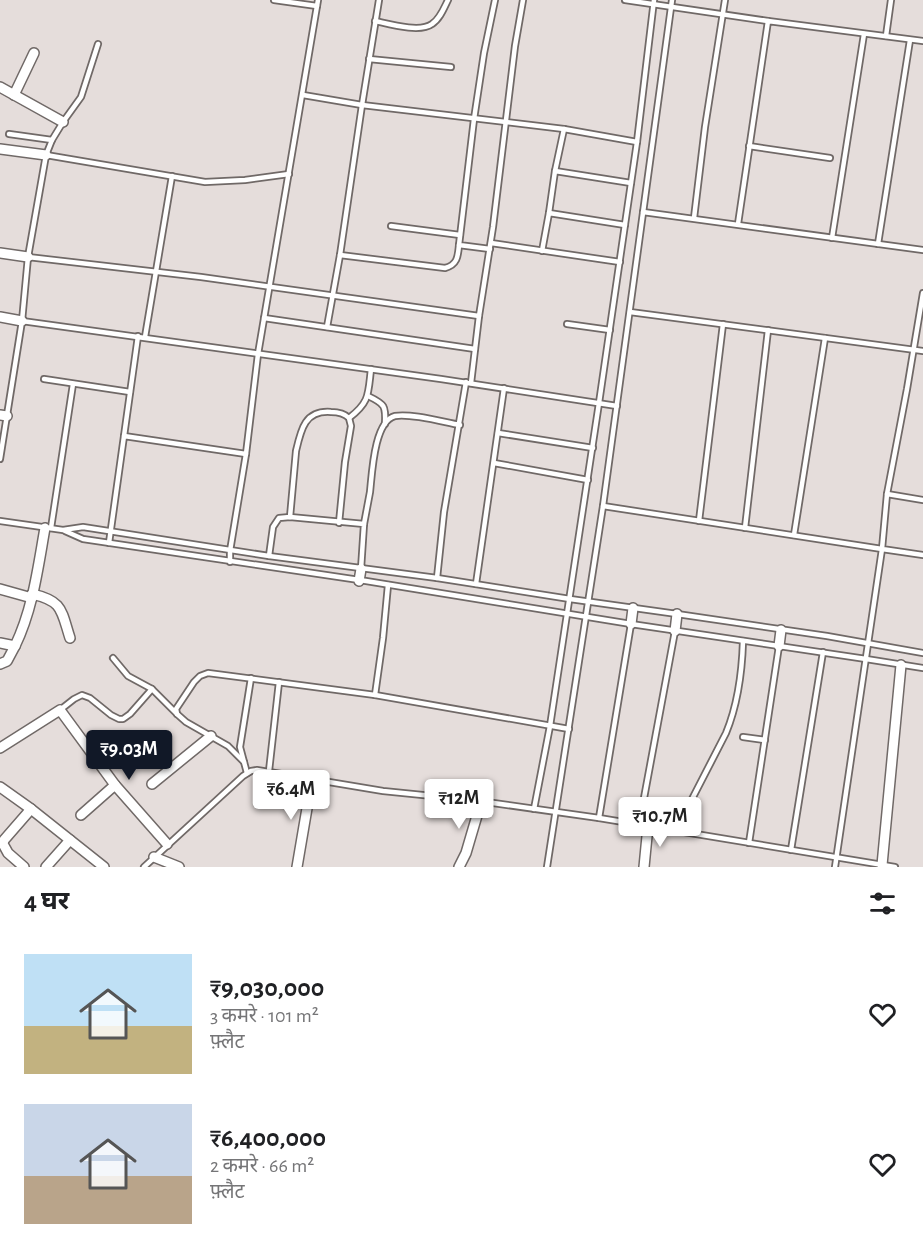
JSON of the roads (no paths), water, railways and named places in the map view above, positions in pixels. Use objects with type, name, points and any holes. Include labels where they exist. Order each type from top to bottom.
[{"type":"street","points":[[14,95],[34,53]]},
{"type":"street","points":[[0,89],[63,122]]},
{"type":"street","points":[[0,149],[46,154]]},
{"type":"street","points":[[0,253],[28,257]]},
{"type":"street","points":[[0,317],[22,321]]},
{"type":"street","points":[[0,664],[8,661],[23,628],[48,528]]},
{"type":"street","points":[[359,581],[361,569]]},
{"type":"street","points":[[0,589],[48,598],[57,605],[62,614],[70,638]]},
{"type":"street","points":[[631,624],[633,608]]},
{"type":"street","points":[[675,631],[677,614]]},
{"type":"street","points":[[779,646],[781,630]]},
{"type":"street","points":[[0,643],[15,646]]},
{"type":"street","points":[[882,865],[901,665]]},
{"type":"street","points":[[0,748],[60,710],[115,785],[167,844]]},
{"type":"street","points":[[152,784],[211,736]]},
{"type":"street","points":[[297,867],[312,779]]},
{"type":"street","points":[[81,814],[115,785]]},
{"type":"street","points":[[0,787],[104,867]]},
{"type":"street","points":[[459,867],[466,853],[481,802]]},
{"type":"street","points":[[24,867],[8,853],[3,844],[31,809]]},
{"type":"street","points":[[643,826],[645,867]]},
{"type":"street","points":[[46,867],[70,840]]},
{"type":"street","points":[[154,857],[179,867]]},
{"type":"lane","points":[[230,562],[258,354],[318,3],[274,0]]},
{"type":"lane","points":[[327,327],[379,0]]},
{"type":"lane","points":[[375,21],[423,28],[433,24],[448,0]]},
{"type":"lane","points":[[340,255],[445,268],[456,261],[474,119],[495,0]]},
{"type":"lane","points":[[437,578],[444,512],[475,349],[523,0]]},
{"type":"lane","points":[[625,0],[654,2],[722,15],[923,41]]},
{"type":"lane","points":[[547,867],[603,506],[672,0]]},
{"type":"lane","points":[[694,218],[705,127],[725,0]]},
{"type":"lane","points":[[886,36],[891,0]]},
{"type":"lane","points":[[534,809],[550,726],[588,480],[637,142],[654,2]]},
{"type":"lane","points":[[738,224],[768,21]]},
{"type":"lane","points":[[832,238],[864,34]]},
{"type":"lane","points":[[878,244],[910,40]]},
{"type":"lane","points":[[0,459],[4,416],[22,321],[28,257],[46,154],[63,122],[81,97],[98,44]]},
{"type":"lane","points":[[369,59],[451,67]]},
{"type":"lane","points":[[303,95],[362,105],[564,129],[637,142]]},
{"type":"lane","points":[[542,251],[564,129]]},
{"type":"lane","points":[[9,134],[52,140]]},
{"type":"lane","points":[[749,146],[830,158]]},
{"type":"lane","points":[[46,154],[205,182],[289,174]]},
{"type":"lane","points":[[555,171],[631,183]]},
{"type":"lane","points":[[145,337],[172,176]]},
{"type":"lane","points":[[643,212],[923,250]]},
{"type":"lane","points":[[549,213],[625,225]]},
{"type":"lane","points":[[391,225],[460,235]]},
{"type":"lane","points":[[459,245],[542,251],[620,262]]},
{"type":"lane","points":[[28,257],[479,316]]},
{"type":"lane","points":[[835,867],[882,549],[887,494],[923,293]]},
{"type":"lane","points":[[630,312],[923,351]]},
{"type":"lane","points":[[264,318],[475,349]]},
{"type":"lane","points":[[22,321],[371,369],[617,406]]},
{"type":"lane","points":[[567,324],[610,330]]},
{"type":"lane","points":[[699,520],[723,324]]},
{"type":"lane","points":[[745,528],[768,330]]},
{"type":"lane","points":[[109,543],[138,336]]},
{"type":"lane","points":[[794,535],[825,338]]},
{"type":"lane","points":[[349,418],[361,409],[368,396],[371,369]]},
{"type":"lane","points":[[44,379],[130,392]]},
{"type":"lane","points":[[48,528],[73,384]]},
{"type":"lane","points":[[476,584],[504,388]]},
{"type":"lane","points":[[361,569],[364,524],[372,468],[386,409],[381,402],[368,396]]},
{"type":"lane","points":[[290,517],[296,451],[306,421],[314,413],[321,411],[341,413],[349,418],[351,426],[339,523]]},
{"type":"lane","points":[[384,424],[390,418],[401,416],[460,425]]},
{"type":"lane","points":[[498,434],[592,448]]},
{"type":"lane","points":[[124,435],[246,454]]},
{"type":"lane","points":[[494,463],[588,480]]},
{"type":"lane","points":[[887,494],[923,500]]},
{"type":"lane","points":[[603,506],[923,555]]},
{"type":"lane","points":[[269,556],[272,534],[279,518],[364,524]]},
{"type":"lane","points":[[0,521],[63,530],[83,528],[110,531],[677,614],[923,653]]},
{"type":"lane","points":[[63,530],[83,539],[923,668]]},
{"type":"lane","points":[[375,695],[388,585]]},
{"type":"lane","points":[[599,818],[631,624]]},
{"type":"lane","points":[[643,826],[675,631]]},
{"type":"lane","points":[[684,832],[691,801],[734,714],[743,641]]},
{"type":"lane","points":[[748,843],[779,646]]},
{"type":"lane","points":[[791,850],[823,652]]},
{"type":"lane","points":[[113,658],[128,675],[152,689],[177,714],[195,728],[228,746],[244,762]]},
{"type":"lane","points":[[177,714],[176,709],[200,676],[214,673],[375,695],[569,729]]},
{"type":"lane","points":[[247,773],[240,747],[251,678]]},
{"type":"lane","points":[[269,771],[279,682]]},
{"type":"lane","points":[[60,710],[82,696],[90,698],[114,718],[123,719],[152,689]]},
{"type":"lane","points":[[743,737],[765,740]]},
{"type":"lane","points":[[144,867],[247,773],[257,770],[383,790],[599,818],[895,867]]}]
